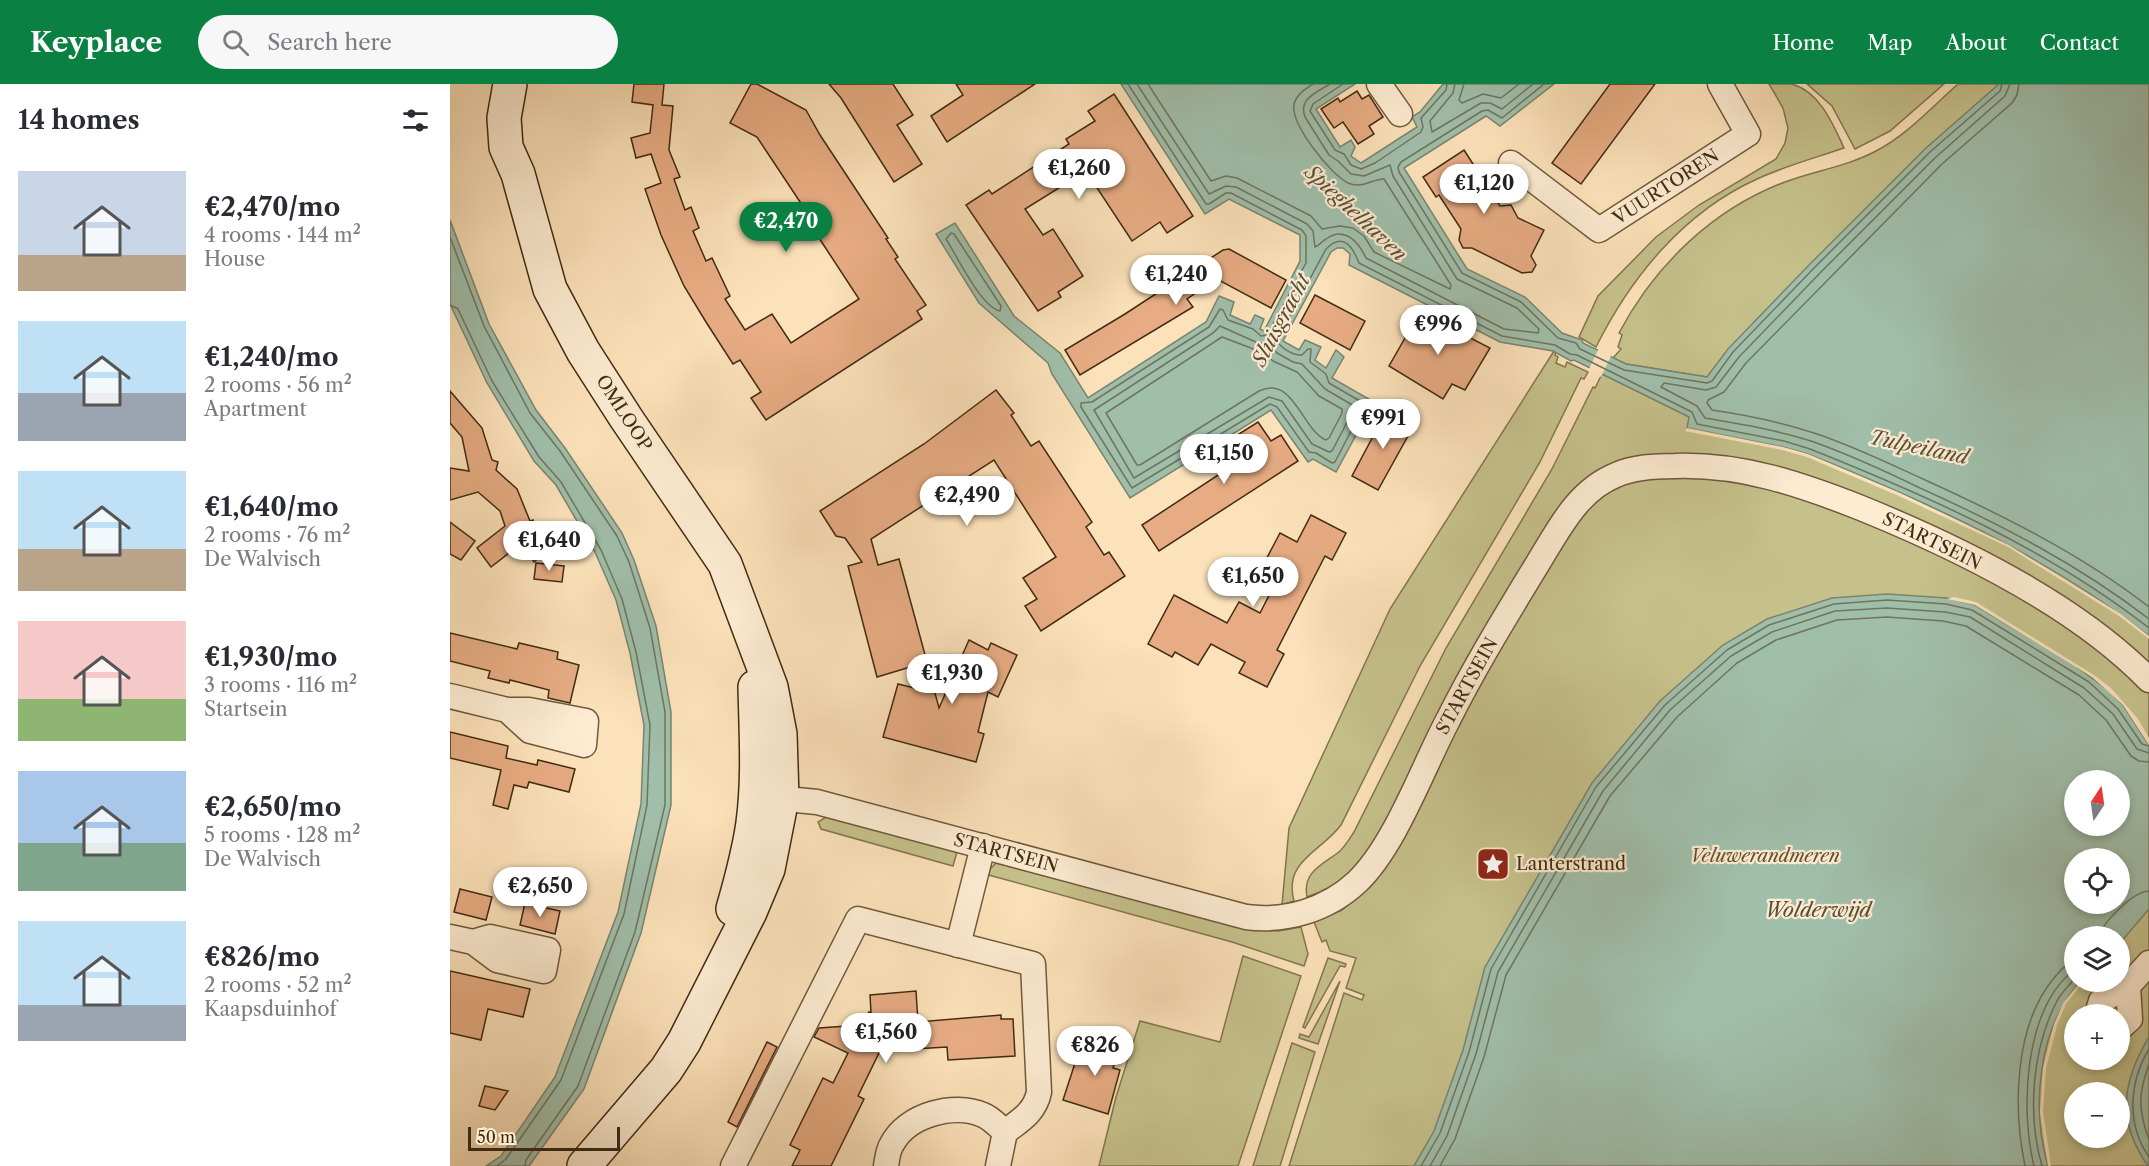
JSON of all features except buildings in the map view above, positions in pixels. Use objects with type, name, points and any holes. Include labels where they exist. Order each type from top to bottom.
[{"type":"main road","name":"OMLOOP","points":[[510,84],[521,116],[525,145],[518,174],[550,289],[584,351],[620,409],[726,564],[752,640],[757,739],[769,797],[744,868],[733,909],[725,958],[700,1011],[666,1070],[584,1166]]},
{"type":"street","points":[[1379,84],[1400,114]]},
{"type":"street","name":"VUURTOREN","points":[[1511,163],[1599,230],[1748,134],[1720,84]]},
{"type":"street","name":"STARTSEIN","points":[[769,797],[817,802],[1246,917],[1266,920],[1307,912],[1330,901],[1357,882],[1382,851],[1448,719],[1486,650],[1569,512],[1592,488],[1606,479],[1643,468],[1716,466],[1766,474],[1877,514],[1959,553],[2037,596],[2107,642],[2149,680]]},
{"type":"street","points":[[450,696],[507,710]]},
{"type":"street","points":[[958,945],[983,846]]},
{"type":"street","points":[[733,1166],[858,919],[1033,964],[1039,1092],[1037,1103],[1030,1113],[1005,1132],[998,1166]]},
{"type":"street","points":[[2130,985],[2149,963]]},
{"type":"street","points":[[2100,1004],[2101,1001],[2118,992]]},
{"type":"street","points":[[886,1166],[892,1143],[900,1134],[922,1118],[943,1110],[963,1109],[984,1115],[1005,1132]]},
{"type":"green space","points":[[1769,84],[1792,84],[1810,94],[1824,110],[1844,148],[1757,179],[1730,193],[1705,210],[1661,250],[1642,273],[1596,347],[1579,337],[1598,296],[1656,237],[1699,205],[1776,159],[1785,143],[1788,128],[1783,108]]},
{"type":"green space","points":[[1807,84],[1944,84],[1890,131],[1855,149],[1832,106]]},
{"type":"green space","name":"Veluwerandmeren","points":[[1958,84],[2149,84],[2149,1166],[1289,1166],[1344,993],[1362,1000],[1364,995],[1346,988],[1356,958],[1330,951],[1326,940],[1322,942],[1314,922],[1342,910],[1365,890],[1453,727],[1605,469],[1376,842],[1352,871],[1333,885],[1307,897],[1306,888],[1311,875],[1340,851],[1354,832],[1446,648],[1552,469],[1593,387],[1595,388],[1602,374],[1684,414],[1737,340],[1707,377],[1626,364],[1613,358],[1621,349],[1618,347],[1622,335],[1619,333],[1634,308],[1668,262],[1688,242],[1734,207],[1785,182],[1854,161],[1876,151],[1909,129]]},
{"type":"green space","points":[[1554,351],[1558,357],[1556,363],[1565,367],[1567,362],[1588,372],[1584,379],[1581,378],[1540,462],[1420,666],[1341,825],[1299,866],[1292,887],[1294,901],[1282,905],[1289,828],[1390,609]]},
{"type":"green space","points":[[828,816],[957,852],[953,866],[821,829],[818,822]]},
{"type":"green space","points":[[996,863],[1247,929],[1278,931],[1301,927],[1308,954],[1304,966],[1232,942],[985,874]]},
{"type":"green space","points":[[1243,956],[1301,976],[1238,1166],[1099,1166],[1116,1097],[1140,1021],[1220,1042]]},
{"type":"green space","points":[[1328,958],[1346,964],[1345,967],[1340,966],[1305,1028],[1303,1027]]},
{"type":"green space","points":[[1340,981],[1318,1044],[1299,1038],[1300,1034],[1309,1037]]},
{"type":"green space","points":[[1292,1043],[1315,1052],[1280,1166],[1253,1166]]},
{"type":"water","points":[[1121,84],[1355,84],[1316,109],[1340,147],[1351,140],[1355,147],[1351,156],[1361,163],[1417,127],[1412,117],[1420,112],[1443,84],[1554,84],[1500,126],[1486,116],[1404,168],[1467,269],[1525,297],[1562,333],[1582,340],[1583,343],[1626,364],[1707,377],[1728,349],[1811,263],[1926,148],[1999,84],[2149,84],[2149,636],[2070,581],[2028,556],[1942,512],[1808,454],[1687,428],[1689,417],[1574,360],[1571,361],[1553,351],[1500,342],[1349,265],[1350,254],[1343,248],[1337,248],[1331,252],[1283,341],[1299,350],[1305,340],[1321,347],[1315,360],[1326,368],[1336,350],[1344,357],[1332,378],[1374,402],[1336,472],[1313,459],[1308,462],[1271,410],[1130,498],[1052,374],[1048,363],[979,303],[936,234],[955,223],[1014,316],[1060,353],[1088,398],[1206,322],[1219,296],[1234,302],[1230,315],[1250,324],[1255,315],[1264,319],[1260,329],[1264,331],[1300,261],[1300,235],[1229,199],[1205,214]]},
{"type":"water","points":[[450,220],[489,324],[536,410],[565,448],[622,533],[634,560],[656,626],[671,712],[671,805],[641,933],[584,1089],[529,1166],[486,1166],[501,1156],[555,1077],[618,912],[641,804],[644,725],[630,653],[616,600],[595,552],[556,485],[534,461],[487,383],[450,304]]},
{"type":"water","name":"Wolderwijd","points":[[1887,594],[1947,598],[1975,605],[2070,662],[2108,690],[2123,705],[2149,745],[2149,909],[2130,931],[2130,926],[2064,926],[2064,992],[2072,992],[2055,1021],[2042,1069],[2040,1119],[2048,1166],[1414,1166],[1434,1131],[1463,1050],[1485,967],[1592,783],[1660,701],[1723,645],[1767,619],[1832,598]]},
{"type":"water","points":[[2149,1037],[2149,1166],[2138,1149],[2130,1129],[2129,1082]]},
{"type":"pier","points":[[1599,348],[1612,354],[1601,377],[1588,371]]},
{"type":"pier","points":[[1687,428],[1808,454],[1900,493],[2009,545],[2121,614],[2149,636],[2149,639],[2119,616],[2008,547],[1899,496],[1807,457],[1685,431]]},
{"type":"pier","points":[[1954,597],[1976,602],[2094,675],[2111,688],[2138,719],[2149,738],[2149,745],[2123,705],[2092,677],[1975,605],[1947,599]]},
{"type":"pier","points":[[2072,992],[2075,992],[2064,1004],[2046,1068],[2043,1112],[2051,1166],[2048,1166],[2040,1112],[2043,1068],[2054,1024],[2063,1003]]},
{"type":"place","name":"Lanterstrand","points":[[1493,864]]},
{"type":"water label","name":"Spieghelhaven","points":[[1356,213]]},
{"type":"water label","name":"Sluisgracht","points":[[1281,320]]},
{"type":"water label","name":"Tulpeiland","points":[[1919,447]]}]
